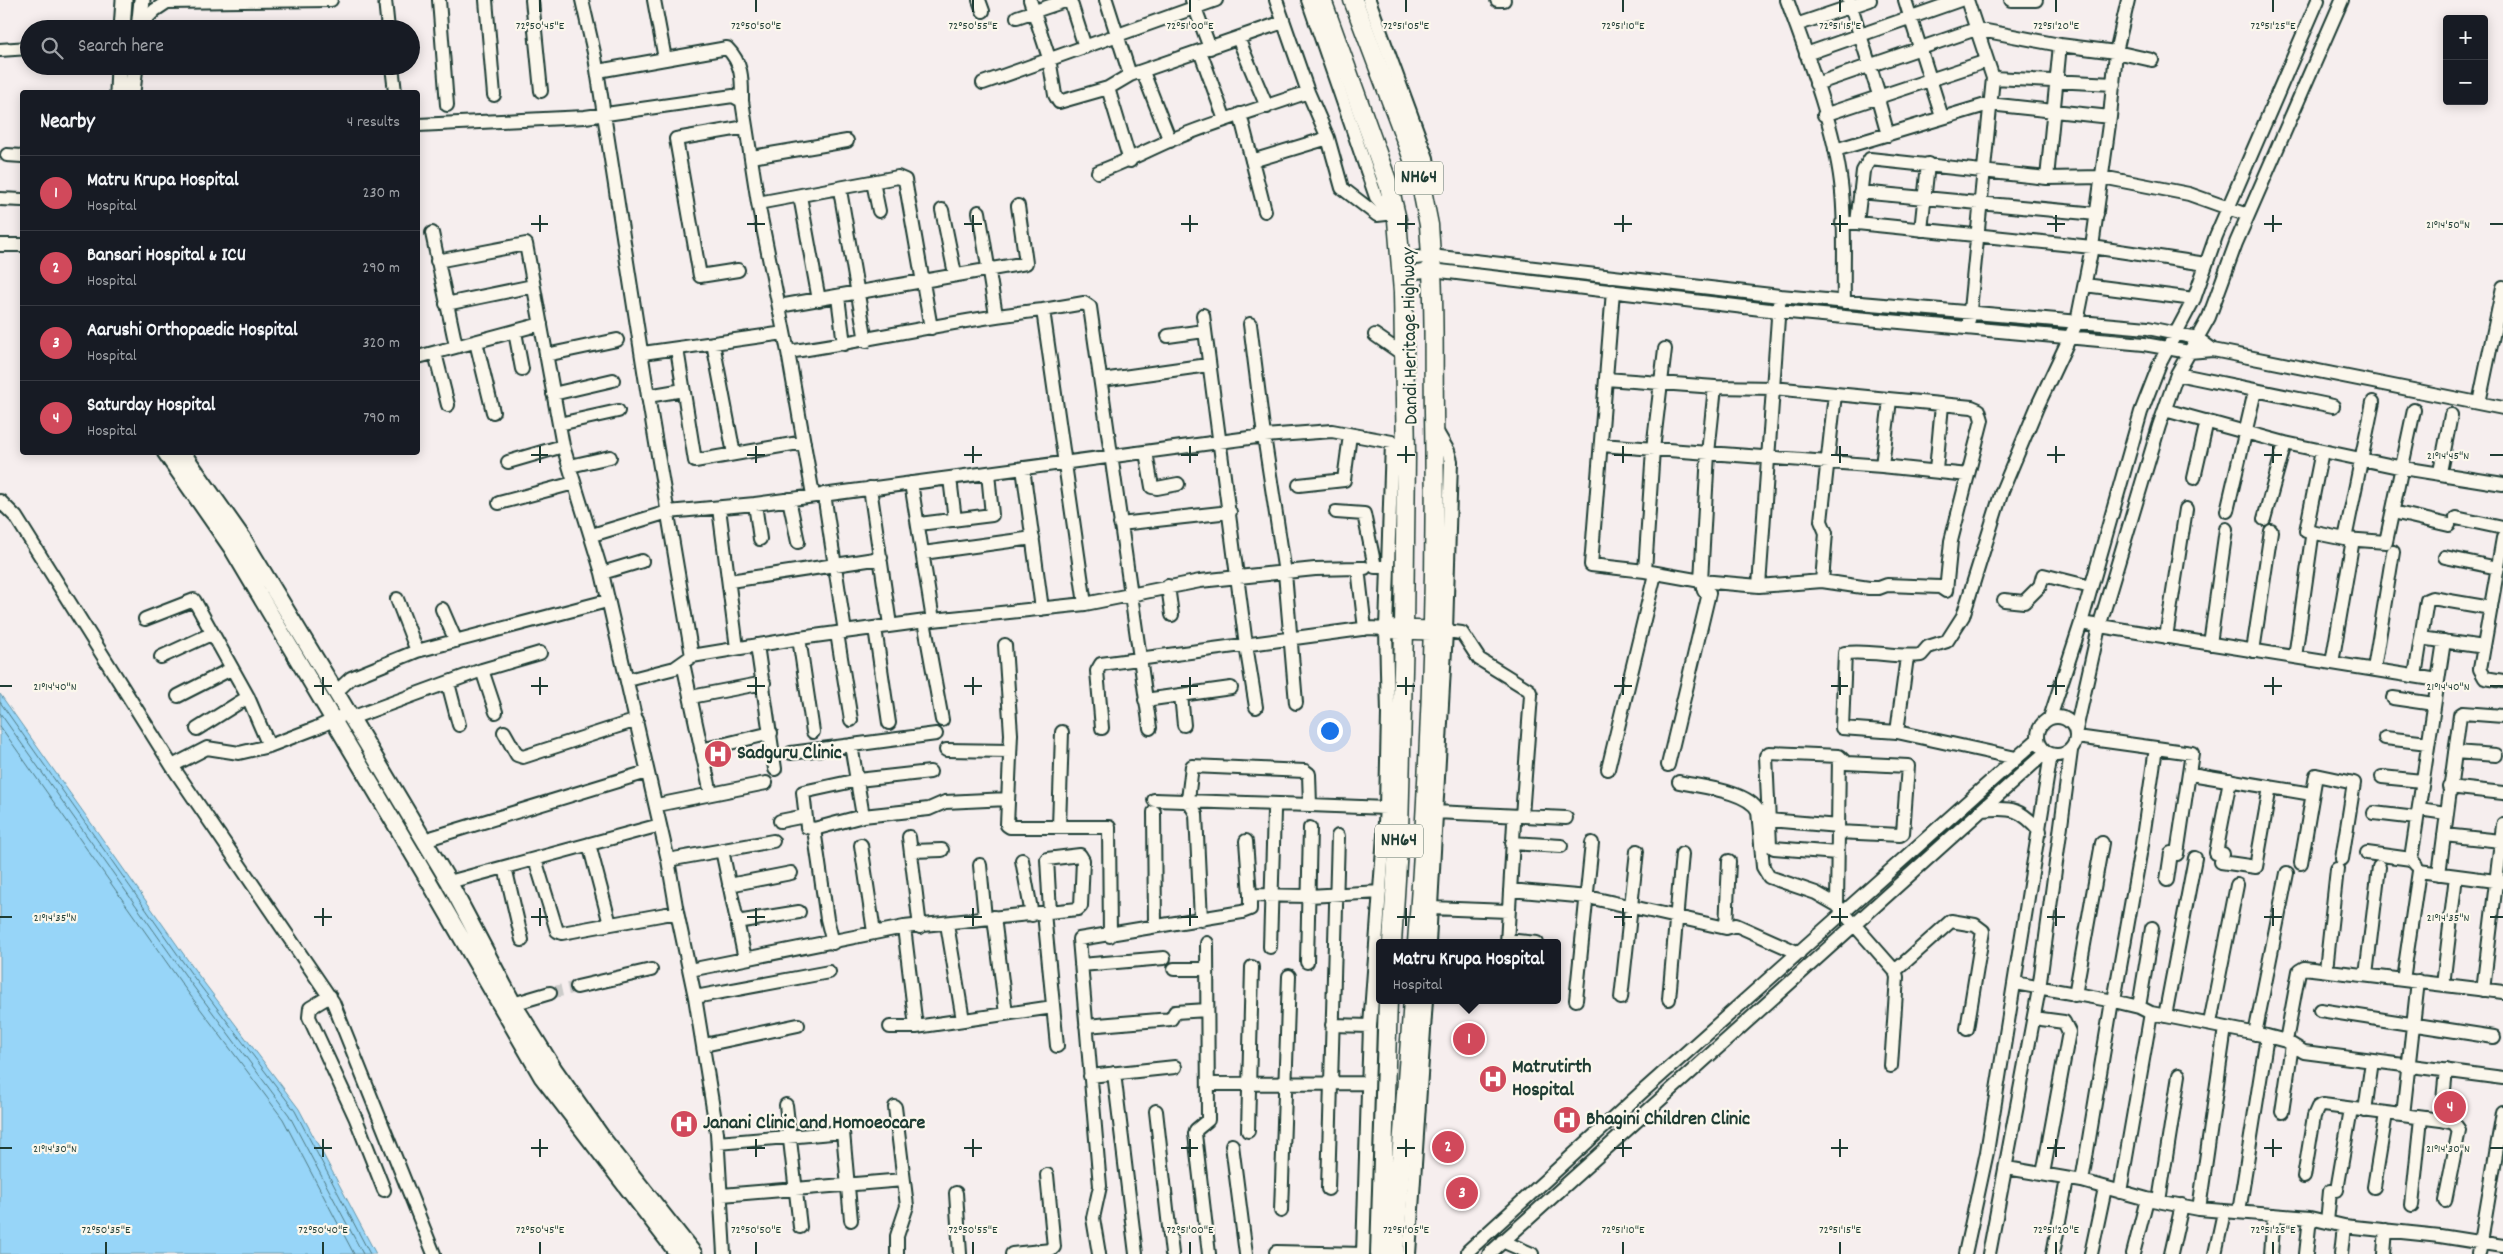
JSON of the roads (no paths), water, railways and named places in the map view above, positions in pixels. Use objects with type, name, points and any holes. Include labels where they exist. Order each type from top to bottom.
[{"type":"highway","name":"Dandi Heritage Highway","points":[[1322,0],[1389,186],[1401,267],[1405,419],[1402,697]]},
{"type":"highway","name":"Dandi Heritage Highway","points":[[1353,0],[1419,175],[1432,263],[1439,631],[1429,714]]},
{"type":"highway","points":[[1386,629],[1439,631]]},
{"type":"highway","points":[[1429,714],[1442,694]]},
{"type":"highway","name":"NH64","points":[[1392,939],[1399,832],[1402,697]]},
{"type":"highway","name":"NH64","points":[[1417,939],[1429,714]]},
{"type":"highway","points":[[1380,1254],[1388,1004]]},
{"type":"highway","points":[[1394,1254],[1413,1004]]},
{"type":"main road","points":[[123,20],[124,0]]},
{"type":"main road","points":[[140,20],[142,0]]},
{"type":"main road","points":[[118,90],[119,75]]},
{"type":"main road","points":[[132,90],[134,75]]},
{"type":"main road","points":[[168,455],[242,537],[350,715],[449,882],[542,1077],[678,1254]]},
{"type":"main road","points":[[183,455],[231,548],[428,878],[507,1006],[604,1140],[694,1254]]},
{"type":"street","points":[[146,20],[155,10],[167,2],[331,0]]},
{"type":"street","points":[[384,0],[387,20]]},
{"type":"street","points":[[439,0],[447,105]]},
{"type":"street","points":[[486,0],[494,95]]},
{"type":"street","points":[[532,0],[541,91]]},
{"type":"street","points":[[582,0],[598,71],[648,396],[668,512],[691,697],[711,794]]},
{"type":"street","points":[[654,0],[665,59]]},
{"type":"street","points":[[1017,17],[1033,6],[1069,0],[1085,47]]},
{"type":"street","points":[[1106,0],[1130,75]]},
{"type":"street","points":[[983,83],[1117,36],[1194,4],[1216,0]]},
{"type":"street","points":[[1276,0],[1308,92],[1328,138],[1344,191],[1374,214],[1380,216],[1394,211]]},
{"type":"street","points":[[1308,0],[1376,197],[1381,203],[1394,211]]},
{"type":"street","points":[[1369,0],[1427,158],[1429,170],[1424,200]]},
{"type":"street","points":[[1497,0],[1504,0]]},
{"type":"street","points":[[1787,0],[1816,84],[1835,150],[1841,184],[1844,302]]},
{"type":"street","points":[[1796,25],[1850,3],[1870,0]]},
{"type":"street","points":[[1905,0],[1931,80],[1930,85],[1942,117]]},
{"type":"street","points":[[1806,54],[1960,0]]},
{"type":"street","points":[[1968,0],[1993,78],[1969,328]]},
{"type":"street","points":[[2012,0],[2036,0]]},
{"type":"street","points":[[2016,758],[1897,732],[1842,728],[1846,653],[1888,653],[1907,657],[1921,655],[1928,647],[1947,641],[1963,616],[2002,491],[2038,405],[2077,322],[2092,247],[2103,173],[2116,52],[2128,0]]},
{"type":"street","points":[[1468,1254],[1468,1251],[1642,1092],[1799,953],[1840,909],[2038,739],[2040,726],[2050,718],[2081,623],[2141,412],[2160,363],[2194,299],[2228,208],[2318,0]]},
{"type":"street","points":[[1989,1254],[2008,1163],[2039,989],[2071,751],[2099,627],[2177,374],[2209,317],[2248,215],[2342,0]]},
{"type":"street","points":[[1850,3],[1880,98],[1879,103],[1888,135]]},
{"type":"street","points":[[1194,4],[1225,120]]},
{"type":"street","points":[[1033,6],[1050,58],[1055,95],[1059,102],[1108,88],[1130,75],[1283,22]]},
{"type":"street","points":[[1816,84],[1922,50],[1976,29],[2060,46],[2116,52],[2152,60]]},
{"type":"street","points":[[1238,38],[1267,106]]},
{"type":"street","points":[[2047,178],[2060,46]]},
{"type":"street","points":[[598,71],[727,48],[740,65],[742,101],[758,203],[804,442],[836,564],[841,632],[851,720]]},
{"type":"street","points":[[0,50],[20,49]]},
{"type":"street","points":[[1824,115],[1987,61]]},
{"type":"street","points":[[1143,72],[1170,141]]},
{"type":"street","points":[[393,75],[395,90]]},
{"type":"street","points":[[1993,78],[2114,84]]},
{"type":"street","points":[[1108,88],[1130,161]]},
{"type":"street","points":[[1098,172],[1130,161],[1170,141],[1240,114],[1308,92]]},
{"type":"street","points":[[420,125],[604,114],[733,96],[742,101]]},
{"type":"street","points":[[1835,150],[1989,104],[2110,117]]},
{"type":"street","points":[[1240,114],[1266,211]]},
{"type":"street","points":[[738,270],[700,276],[676,139],[746,127]]},
{"type":"street","points":[[1252,161],[1328,138]]},
{"type":"street","points":[[752,157],[847,141]]},
{"type":"street","points":[[7,155],[20,156]]},
{"type":"street","points":[[1857,223],[1865,166],[1870,159],[2047,178],[2103,173],[2201,190]]},
{"type":"street","points":[[1922,230],[1928,164]]},
{"type":"street","points":[[2103,173],[2189,194],[2248,215]]},
{"type":"street","points":[[758,203],[840,190],[898,177],[905,180],[931,328]]},
{"type":"street","points":[[873,182],[879,211]]},
{"type":"street","points":[[840,190],[866,341]]},
{"type":"street","points":[[1860,192],[2097,214]]},
{"type":"street","points":[[800,196],[819,300]]},
{"type":"street","points":[[0,199],[20,200]]},
{"type":"street","points":[[779,306],[838,297],[988,268],[1026,263],[1018,206]]},
{"type":"street","points":[[942,210],[955,274]]},
{"type":"street","points":[[979,212],[996,315]]},
{"type":"street","points":[[1842,223],[2092,247],[2206,264]]},
{"type":"street","points":[[432,233],[436,261],[456,346]]},
{"type":"street","points":[[436,261],[526,244],[563,446],[583,517],[592,535],[628,680],[657,805],[690,970],[704,1045],[718,1143],[724,1254]]},
{"type":"street","points":[[0,245],[20,245]]},
{"type":"street","points":[[1432,263],[1502,278],[1778,311],[2169,347],[2189,352],[2213,350],[2503,408]]},
{"type":"street","points":[[1401,267],[1432,263],[1503,264],[1780,296],[2148,328],[2197,338],[2213,350]]},
{"type":"street","points":[[1502,278],[1503,264]]},
{"type":"street","points":[[2085,285],[2194,299]]},
{"type":"street","points":[[446,304],[533,286]]},
{"type":"street","points":[[2479,403],[2503,286]]},
{"type":"street","points":[[1606,379],[1715,387],[1773,388],[1942,405],[1972,406],[1980,410],[1982,420],[1951,542],[1946,591],[1940,587],[1886,585],[1880,588],[1869,588],[1822,581],[1759,586],[1701,581],[1650,572],[1591,565],[1613,291]]},
{"type":"street","points":[[1759,586],[1780,296]]},
{"type":"street","points":[[838,297],[844,344]]},
{"type":"street","points":[[788,352],[866,341],[996,315],[1088,303],[1102,380],[1120,524],[1150,728]]},
{"type":"street","points":[[1043,310],[1066,462],[1091,605]]},
{"type":"street","points":[[1203,315],[1208,365],[1256,707]]},
{"type":"street","points":[[420,357],[541,324]]},
{"type":"street","points":[[1250,324],[1264,436],[1285,573],[1296,703]]},
{"type":"street","points":[[1168,336],[1204,331]]},
{"type":"street","points":[[515,332],[522,370]]},
{"type":"street","points":[[643,354],[784,332]]},
{"type":"street","points":[[1375,335],[1404,360]]},
{"type":"street","points":[[546,355],[617,340]]},
{"type":"street","points":[[476,342],[492,412]]},
{"type":"street","points":[[713,344],[734,454]]},
{"type":"street","points":[[677,349],[695,461],[804,442]]},
{"type":"street","points":[[1608,769],[1650,572],[1653,449],[1665,349]]},
{"type":"street","points":[[435,353],[448,405]]},
{"type":"street","points":[[1102,380],[1208,365]]},
{"type":"street","points":[[2177,374],[2332,406]]},
{"type":"street","points":[[553,394],[613,380]]},
{"type":"street","points":[[1668,766],[1709,593],[1704,591],[1701,581],[1708,454],[1715,387]]},
{"type":"street","points":[[648,396],[683,390]]},
{"type":"street","points":[[2227,510],[2255,391]]},
{"type":"street","points":[[1822,581],[1826,533],[1821,521],[1835,394]]},
{"type":"street","points":[[1882,466],[1890,400]]},
{"type":"street","points":[[2332,663],[2360,459],[2373,402]]},
{"type":"street","points":[[1936,470],[1942,405]]},
{"type":"street","points":[[2165,410],[2285,443],[2403,468],[2440,472],[2503,484]]},
{"type":"street","points":[[2322,451],[2306,531],[2348,542],[2386,542],[2414,410]]},
{"type":"street","points":[[559,424],[618,411]]},
{"type":"street","points":[[2440,472],[2451,415]]},
{"type":"street","points":[[2194,478],[2207,421]]},
{"type":"street","points":[[592,535],[668,512],[755,504],[1264,436],[1332,431],[1392,442],[1394,445],[1381,567],[1386,629],[1388,714],[1386,808],[1376,939]]},
{"type":"street","points":[[1299,485],[1344,480],[1352,436]]},
{"type":"street","points":[[2264,519],[2285,443]]},
{"type":"street","points":[[1601,445],[1708,454],[1768,456],[1936,470],[1968,475]]},
{"type":"street","points":[[508,462],[563,446]]},
{"type":"street","points":[[1146,452],[1152,487],[1157,488],[1178,484]]},
{"type":"street","points":[[570,466],[610,457]]},
{"type":"street","points":[[1023,468],[1042,609]]},
{"type":"street","points":[[918,524],[992,514],[988,473]]},
{"type":"street","points":[[950,478],[955,520]]},
{"type":"street","points":[[499,502],[574,483]]},
{"type":"street","points":[[911,483],[923,553],[929,620],[942,720]]},
{"type":"street","points":[[870,488],[890,625]]},
{"type":"street","points":[[789,499],[798,542]]},
{"type":"street","points":[[0,501],[16,516],[172,766],[330,996],[434,1254]]},
{"type":"street","points":[[755,504],[760,539]]},
{"type":"street","points":[[719,508],[738,648]]},
{"type":"street","points":[[2166,637],[2186,509]]},
{"type":"street","points":[[1120,524],[1230,512]]},
{"type":"street","points":[[1336,512],[1364,514],[1381,567]]},
{"type":"street","points":[[2393,512],[2503,528]]},
{"type":"street","points":[[2210,644],[2226,529]]},
{"type":"street","points":[[2253,651],[2271,531]]},
{"type":"street","points":[[2295,657],[2312,537]]},
{"type":"street","points":[[923,553],[1033,538]]},
{"type":"street","points":[[2503,538],[2481,674],[2485,678],[2503,681]]},
{"type":"street","points":[[2374,669],[2393,552]]},
{"type":"street","points":[[2445,557],[2498,568]]},
{"type":"street","points":[[730,581],[881,558]]},
{"type":"street","points":[[602,573],[642,561]]},
{"type":"street","points":[[628,680],[675,668],[687,659],[799,638],[929,620],[1091,605],[1168,586],[1237,577],[1315,569],[1381,567]]},
{"type":"street","points":[[1358,568],[1365,629]]},
{"type":"street","points":[[2004,600],[2024,602],[2040,586],[2042,576],[2091,587]]},
{"type":"street","points":[[1168,586],[1172,615]]},
{"type":"street","points":[[2414,676],[2426,602],[2429,598],[2491,608]]},
{"type":"street","points":[[397,599],[417,651]]},
{"type":"street","points":[[144,619],[194,600],[211,634],[248,697],[269,746]]},
{"type":"street","points":[[336,692],[351,678],[417,651],[455,639],[607,601]]},
{"type":"street","points":[[442,609],[455,639]]},
{"type":"street","points":[[2081,623],[2438,680]]},
{"type":"street","points":[[875,628],[889,722]]},
{"type":"street","points":[[1102,728],[1098,667],[1101,664],[1365,629],[1386,629]]},
{"type":"street","points":[[1429,939],[1442,694],[1439,631],[1462,632],[1479,659],[1529,690],[1518,819],[1512,843],[1507,939]]},
{"type":"street","points":[[161,657],[211,634]]},
{"type":"street","points":[[799,638],[813,732]]},
{"type":"street","points":[[2421,638],[2484,647]]},
{"type":"street","points":[[2411,859],[2444,641]]},
{"type":"street","points":[[757,645],[775,769]]},
{"type":"street","points":[[1005,645],[1011,734],[1008,826],[1109,827],[1110,936]]},
{"type":"street","points":[[172,766],[207,748],[239,753],[269,746],[333,720],[448,683],[482,670],[540,653]]},
{"type":"street","points":[[1897,732],[1907,657]]},
{"type":"street","points":[[178,696],[231,669]]},
{"type":"street","points":[[482,670],[496,712]]},
{"type":"street","points":[[448,683],[460,724]]},
{"type":"street","points":[[691,697],[764,683]]},
{"type":"street","points":[[1145,700],[1231,688]]},
{"type":"street","points":[[1181,695],[1184,724]]},
{"type":"street","points":[[197,729],[248,697]]},
{"type":"street","points":[[1388,714],[1402,697]]},
{"type":"street","points":[[2393,698],[2434,704]]},
{"type":"street","points":[[2439,874],[2446,813],[2462,713],[2503,716]]},
{"type":"street","points":[[2050,718],[2063,717],[2073,724],[2076,733]]},
{"type":"street","points":[[504,732],[516,756],[523,757],[637,720]]},
{"type":"street","points":[[1059,827],[1062,732]]},
{"type":"street","points":[[701,750],[771,733]]},
{"type":"street","points":[[2076,733],[2192,754],[2178,854],[2171,853],[2167,880]]},
{"type":"street","points":[[791,754],[936,734]]},
{"type":"street","points":[[2385,738],[2428,743]]},
{"type":"street","points":[[2038,739],[2049,753],[2062,755],[2071,751]]},
{"type":"street","points":[[851,745],[858,780],[862,816]]},
{"type":"street","points":[[2082,1182],[2140,853],[2156,748]]},
{"type":"street","points":[[946,750],[1010,751]]},
{"type":"street","points":[[2455,752],[2496,755]]},
{"type":"street","points":[[1769,820],[1900,835],[1903,833],[1908,766],[1846,763],[1839,756],[1769,753],[1766,756],[1769,820],[1772,847],[1837,853]]},
{"type":"street","points":[[1490,1254],[1502,1241],[1854,925],[2049,753]]},
{"type":"street","points":[[1965,1254],[1987,1152],[2040,831],[2049,753]]},
{"type":"street","points":[[1839,756],[1837,853],[1840,909]]},
{"type":"street","points":[[1201,920],[1196,814],[1188,800],[1190,770],[1192,766],[1198,764],[1305,771],[1309,774],[1310,805]]},
{"type":"street","points":[[424,840],[648,772]]},
{"type":"street","points":[[930,772],[858,780],[803,792],[808,829],[862,816],[929,809],[945,802],[1008,799]]},
{"type":"street","points":[[2190,774],[2312,794]]},
{"type":"street","points":[[2301,863],[2316,775],[2354,783],[2340,864],[2326,970]]},
{"type":"street","points":[[2382,778],[2422,781]]},
{"type":"street","points":[[2230,780],[2216,853],[2222,854],[2221,862],[2256,868],[2270,787]]},
{"type":"street","points":[[1679,782],[1740,796],[1754,803],[1758,811],[1763,867],[1769,877],[1816,893],[1840,909],[1895,971],[1897,977],[1891,1066]]},
{"type":"street","points":[[657,805],[766,783]]},
{"type":"street","points":[[2450,787],[2503,793]]},
{"type":"street","points":[[1155,925],[1154,806],[1188,800],[1386,808]]},
{"type":"street","points":[[1983,810],[2016,810],[2024,814],[2040,831]]},
{"type":"street","points":[[1270,947],[1274,811]]},
{"type":"street","points":[[1435,812],[1518,819],[1566,818]]},
{"type":"street","points":[[2374,813],[2446,813]]},
{"type":"street","points":[[780,821],[805,816]]},
{"type":"street","points":[[449,882],[660,825]]},
{"type":"street","points":[[2483,990],[2499,882],[2503,825]]},
{"type":"street","points":[[1306,962],[1310,828]]},
{"type":"street","points":[[814,829],[827,919],[833,942]]},
{"type":"street","points":[[2444,835],[2501,841]]},
{"type":"street","points":[[1328,1190],[1338,836]]},
{"type":"street","points":[[909,837],[920,927]]},
{"type":"street","points":[[668,860],[773,841]]},
{"type":"street","points":[[1099,1254],[1093,1218],[1100,1186],[1079,939],[1110,936],[1155,925],[1201,920],[1248,910],[1250,895],[1246,841]]},
{"type":"street","points":[[2075,995],[2102,842]]},
{"type":"street","points":[[1512,843],[1561,846]]},
{"type":"street","points":[[1576,1000],[1592,843]]},
{"type":"street","points":[[589,844],[610,924]]},
{"type":"street","points":[[860,845],[874,932]]},
{"type":"street","points":[[722,850],[745,959]]},
{"type":"street","points":[[912,852],[942,850]]},
{"type":"street","points":[[1622,998],[1637,851]]},
{"type":"street","points":[[2366,853],[2411,859],[2421,871],[2499,882]]},
{"type":"street","points":[[1669,999],[1682,854]]},
{"type":"street","points":[[690,970],[904,927],[920,927],[990,918],[1042,913],[1072,910],[1081,906],[1083,860],[1080,856],[1047,859],[1042,913],[1057,1046]]},
{"type":"street","points":[[2165,1016],[2195,858]]},
{"type":"street","points":[[535,859],[557,931],[562,933],[677,912]]},
{"type":"street","points":[[1022,860],[1042,913]]},
{"type":"street","points":[[1726,928],[1729,861]]},
{"type":"street","points":[[980,865],[1006,1014]]},
{"type":"street","points":[[506,867],[522,940]]},
{"type":"street","points":[[2366,975],[2378,867]]},
{"type":"street","points":[[2403,980],[2417,873],[2421,871]]},
{"type":"street","points":[[2239,1212],[2261,1035],[2287,873]]},
{"type":"street","points":[[729,885],[791,874]]},
{"type":"street","points":[[2443,985],[2456,876]]},
{"type":"street","points":[[2210,1023],[2237,885]]},
{"type":"street","points":[[1510,890],[1588,897],[1726,928],[1736,925],[1799,953]]},
{"type":"street","points":[[1250,895],[1309,896],[1335,893],[1380,892]]},
{"type":"street","points":[[1431,908],[1508,911]]},
{"type":"street","points":[[738,922],[799,912]]},
{"type":"street","points":[[1895,971],[1951,921],[1975,925],[1983,931],[1967,1029]]},
{"type":"street","points":[[947,924],[963,1020]]},
{"type":"street","points":[[904,927],[916,1027]]},
{"type":"street","points":[[2139,1007],[2152,928]]},
{"type":"street","points":[[1207,943],[1207,1122],[1196,1130],[1194,1134],[1209,1254]]},
{"type":"street","points":[[1276,1252],[1363,1254],[1370,1026],[1376,946]]},
{"type":"street","points":[[1081,965],[1164,958]]},
{"type":"street","points":[[1248,1131],[1252,967]]},
{"type":"street","points":[[2282,1112],[2299,971],[2304,968],[2503,992]]},
{"type":"street","points":[[1174,969],[1206,969]]},
{"type":"street","points":[[577,987],[651,970]]},
{"type":"street","points":[[695,997],[829,972]]},
{"type":"street","points":[[1281,1211],[1289,976]]},
{"type":"street","points":[[2404,1115],[2418,982]]},
{"type":"street","points":[[2015,984],[2113,1001],[2139,1007],[2151,1013],[2210,1023],[2289,1043],[2304,1052],[2503,1078]]},
{"type":"street","points":[[507,1006],[550,993]]},
{"type":"street","points":[[330,996],[310,1008],[309,1017],[356,1119],[384,1190]]},
{"type":"street","points":[[1409,1254],[1426,1004]]},
{"type":"street","points":[[890,1027],[916,1027],[1053,1007]]},
{"type":"street","points":[[1086,1026],[1171,1019],[1175,1012],[1181,1010],[1206,1010]]},
{"type":"street","points":[[2320,1010],[2494,1037]]},
{"type":"street","points":[[2120,1192],[2151,1013]]},
{"type":"street","points":[[2034,1018],[2064,1022],[2069,1032],[2043,1174]]},
{"type":"street","points":[[1332,1024],[1370,1026]]},
{"type":"street","points":[[704,1045],[798,1025]]},
{"type":"street","points":[[2198,1209],[2226,1028]]},
{"type":"street","points":[[1697,1045],[1709,1056]]},
{"type":"street","points":[[2365,1111],[2372,1061]]},
{"type":"street","points":[[1090,1076],[1174,1067]]},
{"type":"street","points":[[2441,1120],[2446,1070]]},
{"type":"street","points":[[1114,1074],[1136,1254]]},
{"type":"street","points":[[2132,1254],[2153,1200],[2179,1076]]},
{"type":"street","points":[[1208,1084],[1368,1083]]},
{"type":"street","points":[[786,1105],[800,1226]]},
{"type":"street","points":[[2304,1177],[2314,1116],[2318,1107],[2322,1105],[2441,1120],[2454,1123],[2459,1130],[2446,1201]]},
{"type":"street","points":[[895,1107],[907,1206],[897,1236],[897,1254]]},
{"type":"street","points":[[2327,1222],[2351,1109]]},
{"type":"street","points":[[1156,1111],[1172,1254]]},
{"type":"street","points":[[2480,1248],[2503,1112]]},
{"type":"street","points":[[2374,1187],[2386,1114]]},
{"type":"street","points":[[2412,1205],[2421,1118]]},
{"type":"street","points":[[718,1143],[843,1132],[851,1220]]},
{"type":"street","points":[[1232,1145],[1246,1254]]},
{"type":"street","points":[[1987,1152],[2008,1163],[2043,1174],[2198,1209],[2310,1218],[2344,1226],[2386,1230],[2480,1248],[2503,1246]]},
{"type":"street","points":[[1012,1254],[1051,1252],[1054,1245],[1047,1176]]},
{"type":"street","points":[[2053,1254],[2068,1179]]},
{"type":"street","points":[[722,1195],[848,1183],[903,1180]]},
{"type":"street","points":[[2091,1254],[2105,1188]]},
{"type":"street","points":[[956,1193],[960,1254]]},
{"type":"street","points":[[2172,1254],[2182,1205]]},
{"type":"street","points":[[2215,1254],[2224,1212]]},
{"type":"street","points":[[2271,1254],[2274,1215]]},
{"type":"street","points":[[2306,1254],[2310,1218]]},
{"type":"street","points":[[2341,1254],[2344,1226]]},
{"type":"street","points":[[2384,1254],[2386,1230]]},
{"type":"street","points":[[1502,1241],[1532,1254]]},
{"type":"water","points":[[0,694],[199,976],[299,1109],[376,1254],[0,1254]]},
{"type":"tunnel","points":[[550,993],[577,987]]},
{"type":"place","name":"Sadguru Clinic","points":[[718,754]]},
{"type":"place","name":"Matru Krupa Hospital","points":[[1469,1039]]},
{"type":"place","name":"Matrutirth Hospital","points":[[1493,1079]]},
{"type":"place","name":"Saturday Hospital","points":[[2450,1107]]},
{"type":"place","name":"Bhagini Children Clinic","points":[[1567,1120]]},
{"type":"place","name":"Janani Clinic and Homoeocare","points":[[684,1124]]},
{"type":"place","name":"Bansari Hospital & ICU","points":[[1448,1147]]},
{"type":"place","name":"Aarushi Orthopaedic Hospital","points":[[1462,1193]]}]
